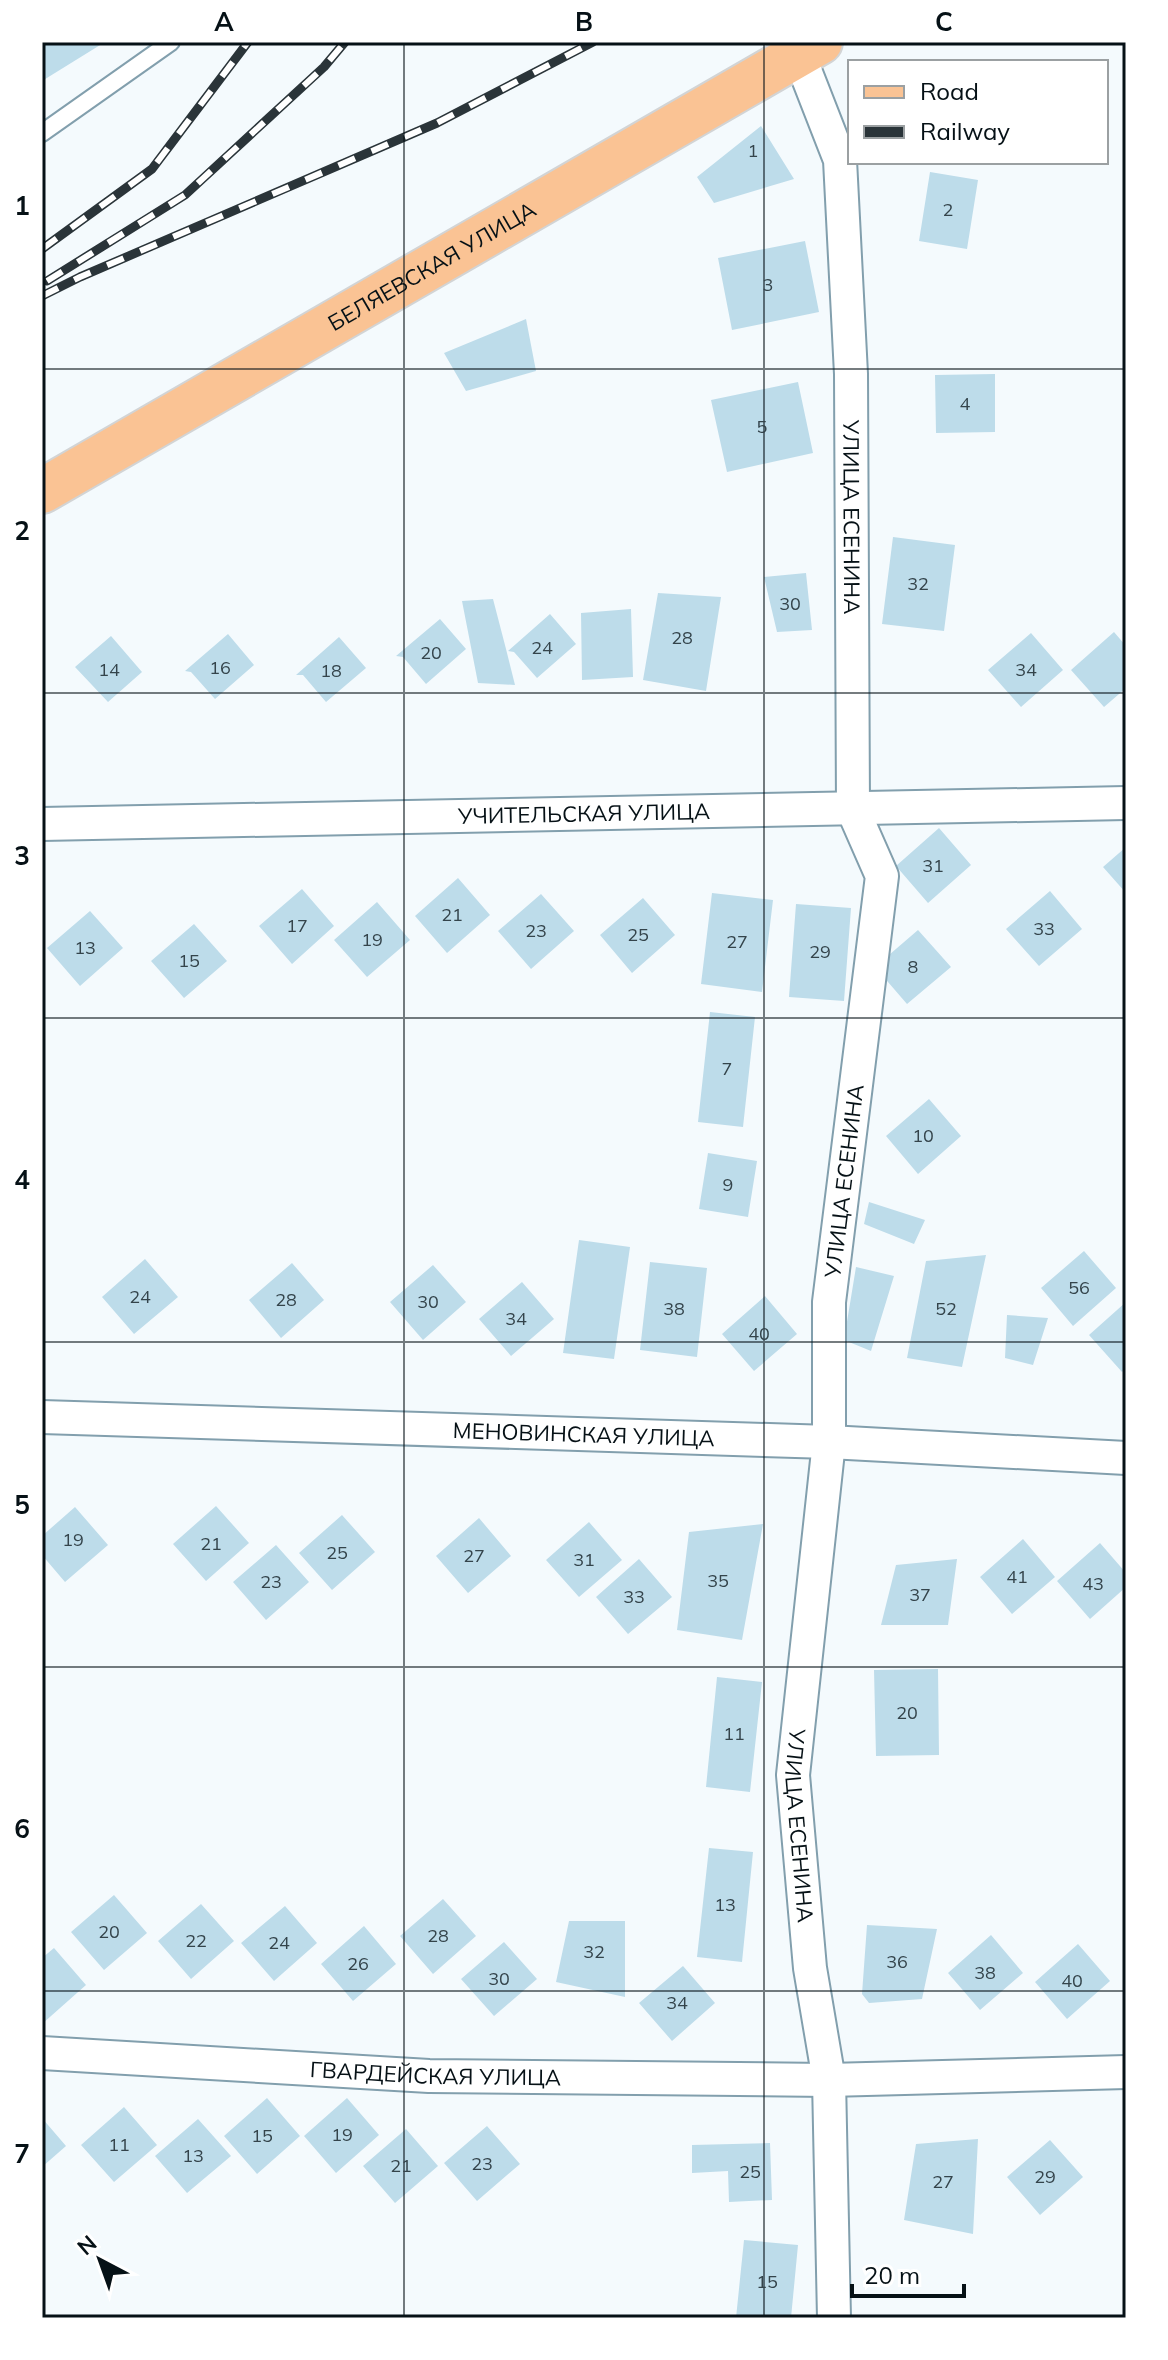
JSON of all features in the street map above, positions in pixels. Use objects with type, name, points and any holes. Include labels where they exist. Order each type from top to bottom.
[{"type":"main road","name":"БЕЛЯЕВСКАЯ УЛИЦА","points":[[42,491],[809,48]]},
{"type":"street","name":"УЛИЦА ЕСЕНИНА","points":[[809,48],[840,160],[851,374],[853,810],[882,876],[829,1302],[829,1442],[793,1775],[810,1968],[829,2080],[834,2318]]},
{"type":"street","name":"УЧИТЕЛЬСКАЯ УЛИЦА","points":[[42,824],[1126,803]]},
{"type":"street","name":"МЕНОВИНСКАЯ УЛИЦА","points":[[42,1417],[829,1442],[1126,1458]]},
{"type":"street","name":"ГВАРДЕЙСКАЯ УЛИЦА","points":[[42,2053],[429,2076],[829,2080],[1126,2072]]},
{"type":"lane","points":[[42,133],[171,42]]},
{"type":"building","points":[[42,42],[105,42],[42,81]]},
{"type":"building","points":[[761,126],[794,179],[714,203],[697,177]]},
{"type":"building","points":[[930,172],[978,180],[967,249],[919,241]]},
{"type":"building","points":[[805,241],[819,312],[732,330],[718,258]]},
{"type":"building","points":[[526,319],[536,371],[466,391],[444,353]]},
{"type":"building","points":[[995,374],[995,432],[936,433],[935,375]]},
{"type":"building","points":[[798,382],[813,453],[727,472],[711,400]]},
{"type":"building","points":[[893,537],[955,545],[944,631],[882,624]]},
{"type":"building","points":[[806,573],[812,630],[777,632],[764,577]]},
{"type":"building","points":[[658,593],[721,597],[706,691],[643,680]]},
{"type":"building","points":[[493,599],[515,685],[478,683],[462,601]]},
{"type":"building","points":[[631,609],[633,677],[582,680],[581,613]]},
{"type":"building","points":[[550,614],[576,644],[537,678],[514,652],[508,651]]},
{"type":"building","points":[[440,619],[466,649],[426,684],[403,657],[396,656]]},
{"type":"building","points":[[1114,632],[1126,646],[1126,688],[1104,707],[1071,670]]},
{"type":"building","points":[[1031,633],[1063,670],[1021,707],[988,670]]},
{"type":"building","points":[[228,634],[254,665],[215,699],[191,672],[185,671]]},
{"type":"building","points":[[111,636],[142,672],[108,702],[75,667]]},
{"type":"building","points":[[339,637],[366,668],[326,702],[303,675],[296,675]]},
{"type":"building","points":[[939,828],[971,865],[928,903],[896,866]]},
{"type":"building","points":[[1126,847],[1126,893],[1103,867]]},
{"type":"building","points":[[458,878],[490,915],[447,953],[415,916]]},
{"type":"building","points":[[302,889],[334,926],[292,964],[259,926]]},
{"type":"building","points":[[1050,891],[1082,929],[1039,966],[1006,929]]},
{"type":"building","points":[[712,893],[773,900],[762,992],[701,984]]},
{"type":"building","points":[[541,894],[574,931],[531,969],[498,931]]},
{"type":"building","points":[[643,898],[675,935],[632,973],[600,935]]},
{"type":"building","points":[[377,902],[410,940],[367,977],[334,940]]},
{"type":"building","points":[[796,904],[851,908],[844,1001],[789,997]]},
{"type":"building","points":[[90,911],[123,948],[80,986],[47,948]]},
{"type":"building","points":[[194,924],[227,961],[184,998],[151,961]]},
{"type":"building","points":[[918,930],[951,967],[907,1004],[875,967]]},
{"type":"building","points":[[710,1012],[755,1017],[743,1127],[698,1122]]},
{"type":"building","points":[[929,1099],[961,1136],[918,1174],[886,1136]]},
{"type":"building","points":[[708,1153],[757,1161],[748,1217],[699,1209]]},
{"type":"building","points":[[869,1202],[925,1220],[914,1244],[864,1224]]},
{"type":"building","points":[[579,1240],[630,1247],[614,1359],[563,1353]]},
{"type":"building","points":[[1084,1251],[1116,1288],[1073,1326],[1041,1288]]},
{"type":"building","points":[[986,1255],[962,1367],[907,1358],[926,1261]]},
{"type":"building","points":[[145,1259],[178,1297],[134,1334],[102,1297]]},
{"type":"building","points":[[650,1262],[707,1268],[697,1357],[640,1350]]},
{"type":"building","points":[[292,1263],[324,1300],[281,1338],[249,1300]]},
{"type":"building","points":[[433,1265],[466,1302],[423,1340],[390,1302]]},
{"type":"building","points":[[856,1267],[894,1276],[871,1351],[844,1340]]},
{"type":"building","points":[[522,1282],[554,1319],[511,1356],[479,1319]]},
{"type":"building","points":[[765,1296],[797,1334],[754,1371],[722,1334]]},
{"type":"building","points":[[1126,1302],[1126,1368],[1122,1372],[1089,1335]]},
{"type":"building","points":[[1007,1315],[1048,1318],[1033,1365],[1005,1358]]},
{"type":"building","points":[[216,1506],[249,1543],[206,1581],[173,1544]]},
{"type":"building","points":[[75,1507],[108,1545],[65,1582],[42,1555],[42,1536]]},
{"type":"building","points":[[342,1515],[375,1552],[332,1590],[299,1553]]},
{"type":"building","points":[[479,1518],[511,1556],[468,1593],[436,1556]]},
{"type":"building","points":[[589,1522],[622,1560],[579,1597],[546,1560]]},
{"type":"building","points":[[763,1524],[742,1640],[677,1630],[689,1532]]},
{"type":"building","points":[[1023,1539],[1055,1577],[1012,1614],[980,1577]]},
{"type":"building","points":[[1100,1543],[1126,1573],[1126,1587],[1090,1619],[1057,1581]]},
{"type":"building","points":[[276,1545],[309,1582],[266,1620],[233,1582]]},
{"type":"building","points":[[639,1559],[672,1597],[628,1634],[596,1597]]},
{"type":"building","points":[[957,1559],[948,1625],[881,1625],[896,1565]]},
{"type":"building","points":[[938,1669],[939,1755],[876,1756],[874,1670]]},
{"type":"building","points":[[717,1677],[762,1682],[750,1792],[706,1787]]},
{"type":"building","points":[[709,1848],[753,1852],[742,1962],[697,1957]]},
{"type":"building","points":[[114,1895],[147,1933],[104,1970],[71,1932]]},
{"type":"building","points":[[443,1899],[476,1936],[433,1974],[400,1936]]},
{"type":"building","points":[[201,1904],[234,1941],[191,1979],[158,1941]]},
{"type":"building","points":[[285,1906],[317,1943],[274,1981],[241,1943]]},
{"type":"building","points":[[569,1921],[625,1921],[625,1997],[556,1982]]},
{"type":"building","points":[[867,1925],[937,1929],[922,1999],[869,2003],[862,1994]]},
{"type":"building","points":[[364,1926],[396,1964],[353,2001],[321,1964]]},
{"type":"building","points":[[991,1935],[1023,1973],[980,2010],[948,1973]]},
{"type":"building","points":[[504,1942],[537,1979],[494,2016],[461,1979]]},
{"type":"building","points":[[1078,1944],[1110,1981],[1067,2019],[1035,1982]]},
{"type":"building","points":[[54,1948],[86,1985],[42,2024],[42,1958]]},
{"type":"building","points":[[683,1966],[715,2003],[672,2041],[639,2003]]},
{"type":"building","points":[[267,2098],[300,2136],[257,2174],[224,2136]]},
{"type":"building","points":[[347,2098],[379,2135],[336,2173],[304,2136]]},
{"type":"building","points":[[124,2107],[157,2145],[114,2182],[81,2145]]},
{"type":"building","points":[[42,2118],[66,2146],[42,2167]]},
{"type":"building","points":[[198,2119],[231,2156],[187,2193],[155,2156]]},
{"type":"building","points":[[487,2126],[520,2164],[477,2201],[444,2163]]},
{"type":"building","points":[[406,2129],[438,2166],[395,2203],[363,2166]]},
{"type":"building","points":[[978,2139],[973,2234],[904,2220],[916,2144]]},
{"type":"building","points":[[1050,2140],[1083,2177],[1040,2215],[1007,2177]]},
{"type":"building","points":[[770,2143],[772,2200],[729,2202],[728,2171],[692,2173],[692,2145]]},
{"type":"building","points":[[744,2240],[798,2245],[791,2318],[736,2318]]},
{"type":"railway","points":[[42,249],[152,169],[248,42]]},
{"type":"railway","points":[[47,281],[185,195],[324,67],[345,42]]},
{"type":"railway","points":[[42,296],[437,123],[593,42]]}]
